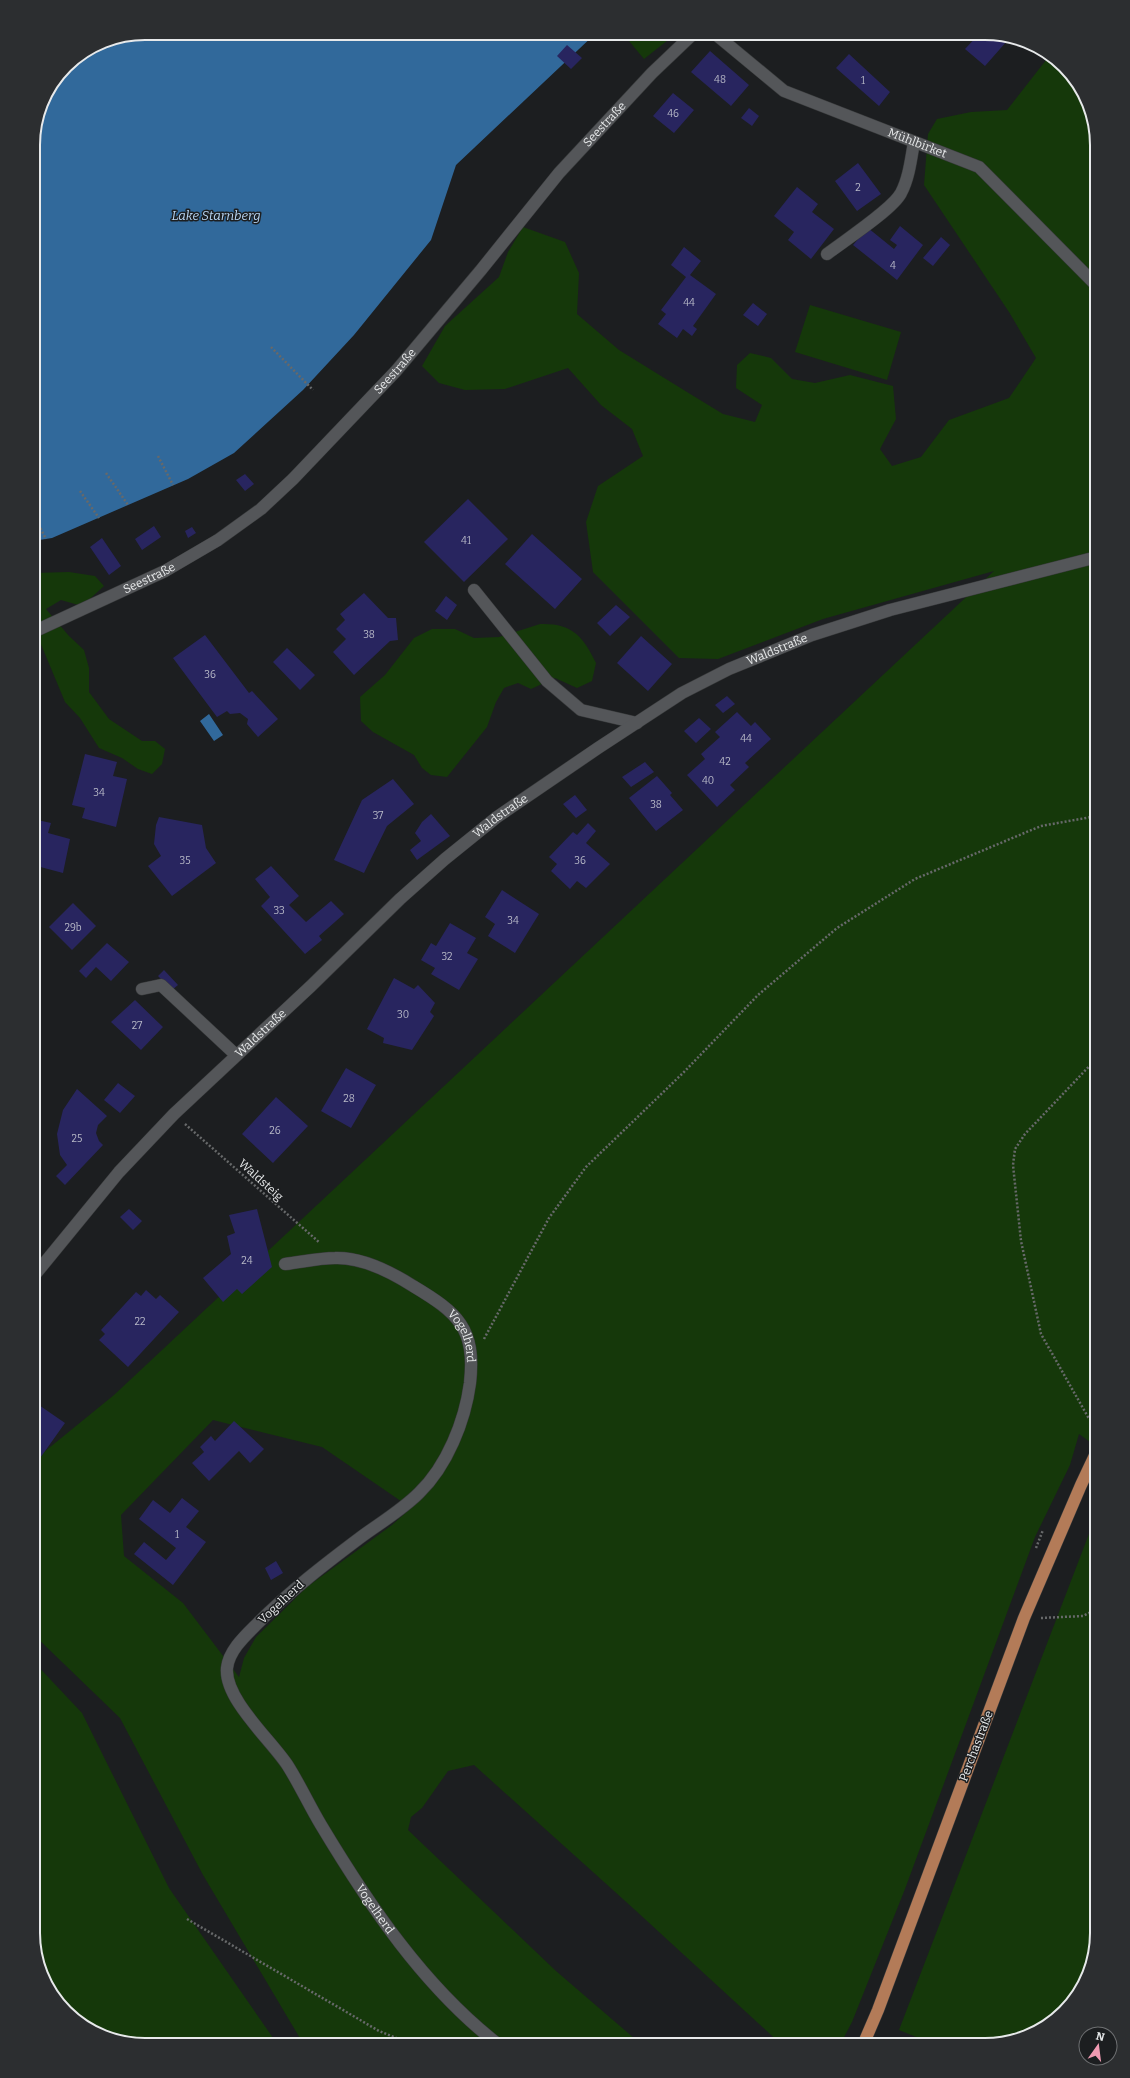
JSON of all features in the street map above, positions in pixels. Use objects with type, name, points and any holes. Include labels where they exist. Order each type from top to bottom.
[{"type":"main road","name":"Perchastraße","points":[[866,2038],[878,2010],[1024,1618],[1090,1466]]},
{"type":"street","name":"Seestraße","points":[[40,629],[165,571],[218,540],[261,509],[293,479],[396,371],[481,270],[559,172],[652,73],[687,40]]},
{"type":"street","name":"Mühlbirket","points":[[722,40],[784,91],[979,167],[1090,279]]},
{"type":"street","points":[[827,254],[889,207],[900,195],[906,182],[914,142]]},
{"type":"street","name":"Waldstraße","points":[[40,1268],[119,1172],[174,1114],[311,986],[400,899],[445,859],[497,817],[682,693],[730,669],[812,635],[890,610],[1090,559]]},
{"type":"street","points":[[474,590],[547,681],[582,710],[637,723]]},
{"type":"street","points":[[142,989],[161,985],[236,1055]]},
{"type":"street","name":"Vogelherd","points":[[286,1264],[338,1257],[360,1261],[382,1269],[443,1306],[464,1329],[470,1343],[472,1361],[468,1395],[453,1441],[436,1471],[420,1492],[308,1577],[276,1606],[240,1643],[228,1663],[226,1675],[246,1713],[286,1763],[342,1858],[393,1934],[429,1978],[474,2026],[490,2038]]},
{"type":"path","points":[[271,347],[313,390]]},
{"type":"path","points":[[158,456],[173,485]]},
{"type":"path","points":[[106,473],[128,505]]},
{"type":"path","points":[[80,491],[99,518]]},
{"type":"path","points":[[40,527],[46,539]]},
{"type":"path","points":[[472,1361],[549,1218],[586,1167],[684,1072],[758,995],[836,928],[915,879],[1041,826],[1090,817]]},
{"type":"path","points":[[1090,1065],[1025,1134],[1015,1149],[1013,1165],[1021,1241],[1041,1334],[1090,1419]]},
{"type":"path","name":"Waldsteig","points":[[174,1114],[338,1257]]},
{"type":"path","points":[[1024,1618],[1083,1616],[1090,1612]]},
{"type":"path","points":[[187,1919],[379,2031],[396,2038]]},
{"type":"green space","points":[[628,40],[668,40],[644,59]]},
{"type":"green space","points":[[1046,60],[1059,71],[1076,92],[1082,105],[1089,131],[1090,1442],[1079,1434],[1070,1465],[1035,1537],[905,1889],[852,2022],[844,2038],[774,2038],[474,1765],[448,1771],[422,1808],[411,1817],[408,1830],[556,1971],[634,2038],[300,2038],[203,1875],[120,1718],[40,1641],[40,1455],[114,1395],[994,571],[823,619],[718,659],[679,658],[593,572],[586,522],[598,486],[643,456],[632,429],[601,405],[568,368],[505,389],[465,390],[439,383],[422,366],[445,326],[499,277],[508,252],[523,227],[565,242],[579,273],[577,314],[619,350],[723,414],[755,422],[762,405],[736,388],[737,365],[750,353],[771,358],[792,379],[815,383],[850,375],[893,386],[896,419],[880,449],[892,466],[921,457],[949,420],[1009,398],[1036,358],[1009,312],[924,185],[928,134],[937,119],[971,112],[1007,110]],"holes":[[[213,1420],[322,1447],[411,1508],[392,1525],[307,1587],[256,1637],[244,1658],[239,1677],[183,1603],[124,1556],[121,1515]]]},
{"type":"green space","points":[[810,305],[901,332],[887,380],[795,352]]},
{"type":"green space","points":[[69,572],[95,576],[104,586],[82,606],[61,600],[46,609],[69,636],[84,650],[89,668],[89,692],[109,719],[142,741],[155,741],[165,749],[162,764],[152,774],[138,769],[122,758],[99,748],[80,718],[65,702],[40,642],[40,573]]},
{"type":"green space","points":[[540,624],[560,626],[575,633],[581,639],[596,663],[592,681],[577,688],[555,678],[531,689],[518,683],[504,688],[496,702],[487,727],[447,777],[431,775],[422,768],[414,755],[373,732],[361,721],[360,697],[385,675],[414,638],[432,629],[455,629],[474,638],[499,637]]},
{"type":"green space","points":[[1090,1531],[1090,1933],[1089,1947],[1084,1967],[1079,1979],[1064,2002],[1043,2020],[1025,2030],[999,2037],[919,2038],[899,2030]]},
{"type":"green space","points":[[40,1668],[82,1713],[169,1888],[273,2038],[138,2038],[125,2036],[92,2024],[71,2007],[54,1986],[42,1953],[40,1933]]},
{"type":"water","name":"Lake Starnberg","points":[[145,40],[589,40],[456,165],[431,240],[354,335],[303,390],[234,453],[188,479],[52,538],[40,540],[40,138],[44,118],[51,99],[62,81],[76,66],[92,54],[105,48],[125,42]]},
{"type":"water","points":[[209,714],[223,735],[214,741],[200,721]]},
{"type":"building","points":[[973,40],[992,40],[1006,42],[985,66],[965,49]]},
{"type":"building","points":[[567,45],[582,58],[571,69],[557,56]]},
{"type":"building","points":[[710,51],[749,85],[731,106],[691,72]]},
{"type":"building","points":[[849,54],[890,92],[879,106],[836,68]]},
{"type":"building","points":[[673,93],[694,110],[674,133],[653,116]]},
{"type":"building","points":[[749,108],[759,116],[752,126],[741,118]]},
{"type":"building","points":[[858,163],[881,194],[857,211],[835,181]]},
{"type":"building","points":[[797,187],[818,204],[812,212],[834,229],[811,259],[788,240],[794,232],[774,216]]},
{"type":"building","points":[[900,226],[923,245],[897,280],[853,245],[868,228],[894,249],[897,245],[890,240]]},
{"type":"building","points":[[941,237],[950,245],[933,266],[923,258]]},
{"type":"building","points":[[684,247],[701,261],[690,275],[716,294],[693,326],[697,329],[692,336],[683,329],[677,338],[658,324],[666,314],[661,310],[686,277],[671,265]]},
{"type":"building","points":[[753,303],[767,314],[758,326],[743,315]]},
{"type":"building","points":[[245,474],[254,484],[245,491],[236,480]]},
{"type":"building","points":[[468,499],[508,539],[464,582],[424,542]]},
{"type":"building","points":[[154,526],[161,537],[142,550],[135,539]]},
{"type":"building","points":[[192,527],[196,533],[188,538],[185,531]]},
{"type":"building","points":[[532,534],[582,579],[555,609],[505,564]]},
{"type":"building","points":[[102,538],[121,566],[109,575],[90,547]]},
{"type":"building","points":[[364,593],[388,618],[396,618],[398,640],[390,641],[354,675],[333,652],[346,639],[336,629],[345,620],[340,614]]},
{"type":"building","points":[[446,596],[457,605],[447,620],[435,611]]},
{"type":"building","points":[[616,605],[630,617],[610,636],[597,623]]},
{"type":"building","points":[[205,635],[249,693],[252,691],[278,719],[258,737],[247,724],[248,719],[240,713],[230,714],[227,711],[217,717],[173,658]]},
{"type":"building","points":[[641,636],[672,664],[648,691],[617,663]]},
{"type":"building","points":[[287,648],[315,675],[300,690],[273,662]]},
{"type":"building","points":[[727,696],[735,704],[723,713],[715,705]]},
{"type":"building","points":[[737,712],[751,726],[755,722],[771,739],[745,763],[749,767],[730,785],[735,790],[717,807],[687,775],[705,759],[701,754],[720,737],[715,732]]},
{"type":"building","points":[[699,718],[711,729],[696,743],[684,731]]},
{"type":"building","points":[[85,754],[117,762],[113,776],[127,779],[116,827],[82,818],[85,808],[72,805]]},
{"type":"building","points":[[645,762],[654,772],[631,787],[622,777]]},
{"type":"building","points":[[657,776],[672,793],[670,795],[683,810],[656,831],[629,798]]},
{"type":"building","points":[[393,779],[414,804],[387,826],[364,873],[334,860],[362,800]]},
{"type":"building","points":[[575,795],[587,810],[576,818],[563,804]]},
{"type":"building","points":[[431,814],[450,836],[417,860],[410,850],[421,841],[415,833],[422,822]]},
{"type":"building","points":[[159,817],[202,825],[206,848],[216,863],[172,896],[148,866],[161,856],[154,844],[156,825]]},
{"type":"building","points":[[40,821],[51,823],[48,833],[70,839],[63,873],[40,867]]},
{"type":"building","points":[[588,823],[596,831],[586,843],[610,864],[586,888],[577,881],[570,889],[551,871],[557,864],[549,857],[573,832],[577,835]]},
{"type":"building","points":[[271,866],[299,896],[289,905],[306,922],[331,901],[344,914],[319,936],[322,940],[305,954],[261,906],[270,897],[255,879]]},
{"type":"building","points":[[502,890],[539,914],[515,953],[488,936],[495,924],[485,917]]},
{"type":"building","points":[[73,903],[96,926],[72,950],[49,927]]},
{"type":"building","points":[[450,923],[476,938],[467,953],[478,959],[459,990],[431,974],[435,968],[421,960],[431,943],[436,946]]},
{"type":"building","points":[[107,943],[129,962],[111,981],[96,967],[86,978],[79,971]]},
{"type":"building","points":[[164,970],[178,985],[172,990],[158,976]]},
{"type":"building","points":[[394,978],[414,989],[418,985],[435,1003],[430,1012],[434,1016],[412,1050],[383,1043],[384,1038],[367,1029]]},
{"type":"building","points":[[135,1000],[163,1027],[141,1050],[111,1022]]},
{"type":"building","points":[[346,1068],[376,1085],[351,1128],[321,1111]]},
{"type":"building","points":[[118,1083],[135,1096],[120,1113],[104,1100]]},
{"type":"building","points":[[77,1089],[107,1116],[98,1125],[96,1133],[99,1141],[103,1145],[65,1185],[56,1176],[67,1165],[60,1155],[57,1134],[63,1110]]},
{"type":"building","points":[[276,1097],[308,1126],[273,1163],[242,1134]]},
{"type":"building","points":[[129,1209],[142,1221],[133,1230],[120,1217]]},
{"type":"building","points":[[257,1209],[272,1267],[242,1294],[237,1289],[223,1302],[203,1278],[231,1254],[227,1236],[235,1233],[229,1215]]},
{"type":"building","points":[[146,1290],[156,1299],[160,1295],[179,1312],[128,1367],[99,1340],[105,1334],[101,1330],[136,1292],[141,1296]]},
{"type":"building","points":[[40,1406],[65,1423],[40,1458]]},
{"type":"building","points":[[234,1421],[264,1449],[250,1463],[239,1451],[209,1481],[192,1463],[204,1452],[200,1447],[211,1436],[215,1441]]},
{"type":"building","points":[[182,1498],[199,1511],[186,1527],[206,1542],[173,1585],[134,1554],[144,1542],[166,1560],[176,1548],[139,1519],[153,1500],[170,1513]]},
{"type":"building","points":[[276,1561],[283,1573],[271,1580],[265,1568]]}]
